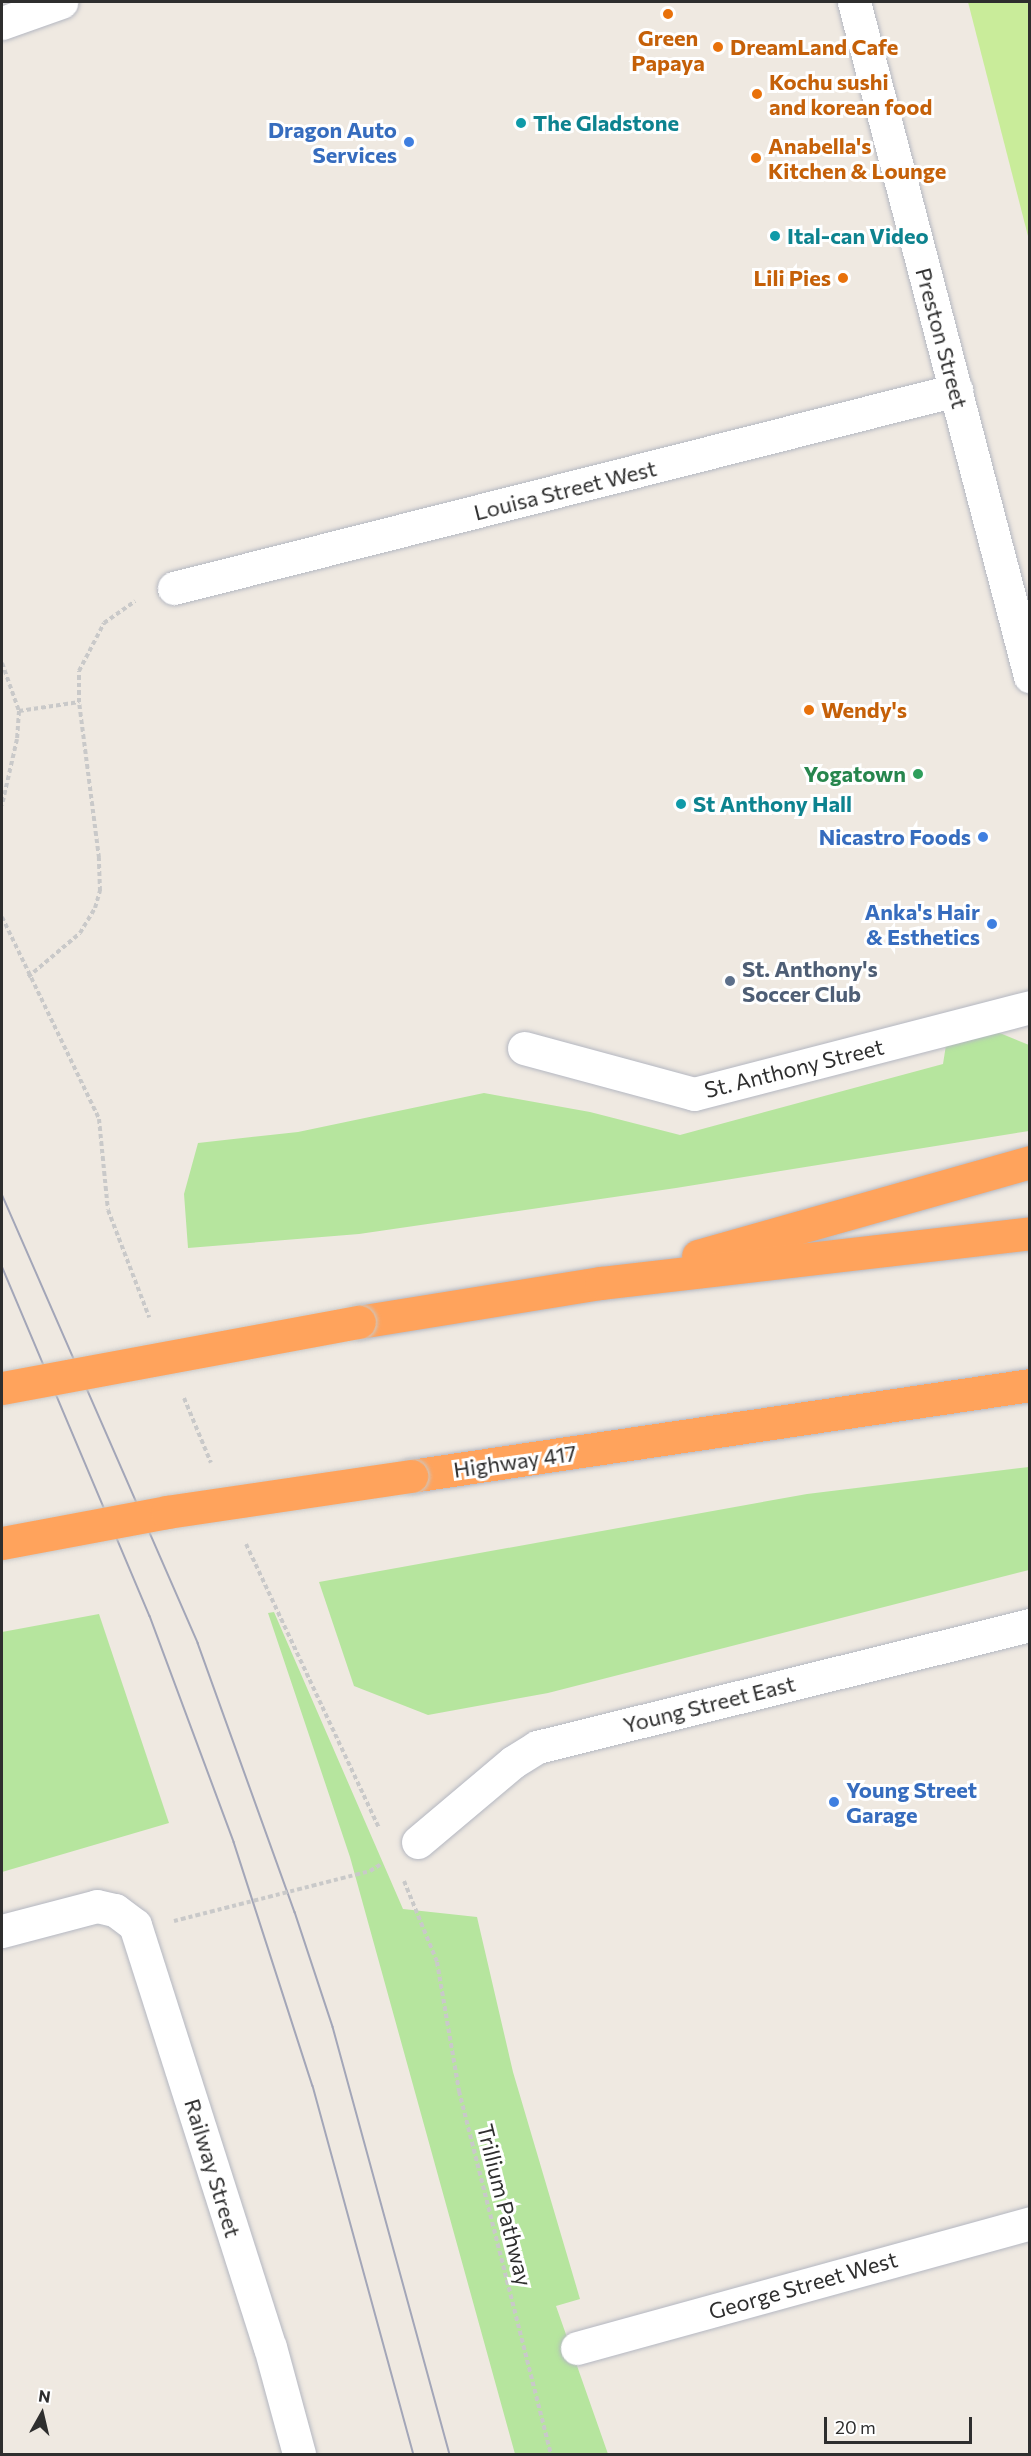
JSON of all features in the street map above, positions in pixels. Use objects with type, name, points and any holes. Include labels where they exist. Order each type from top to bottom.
[{"type":"highway","points":[[600,1283],[1029,1162]]},
{"type":"highway","points":[[2,1388],[359,1322],[600,1283],[1029,1233]]},
{"type":"highway","name":"Highway 417","points":[[2,1543],[167,1512],[1020,1389]]},
{"type":"street","points":[[2,23],[61,2]]},
{"type":"street","name":"Preston Street","points":[[854,2],[1029,676]]},
{"type":"street","name":"Louisa Street West","points":[[174,588],[956,390]]},
{"type":"street","name":"St. Anthony Street","points":[[524,1048],[694,1094],[1029,1007]]},
{"type":"street","name":"Young Street East","points":[[418,1842],[513,1762],[537,1747],[1029,1625]]},
{"type":"street","name":"Railway Street","points":[[2,1931],[97,1906],[115,1910],[135,1925],[144,1946],[270,2347],[299,2454]]},
{"type":"street","name":"George Street West","points":[[577,2348],[1029,2223]]},
{"type":"path","points":[[2,917],[28,977],[80,933],[95,908],[100,891],[99,858],[79,702],[79,671],[104,623],[143,597],[174,588]]},
{"type":"path","points":[[2,663],[19,711],[12,767],[2,805]]},
{"type":"path","points":[[19,711],[79,702]]},
{"type":"path","points":[[174,1922],[370,1871]]},
{"type":"path","name":"Trillium Pathway","points":[[437,1962],[459,2091],[551,2454]]},
{"type":"green space","points":[[968,2],[1029,2],[1029,240]]},
{"type":"green space","points":[[990,1029],[1029,1045],[1029,1131],[676,1188],[359,1234],[188,1248],[184,1194],[198,1143],[298,1132],[484,1093],[590,1112],[680,1135],[943,1064],[946,1045]]},
{"type":"green space","points":[[1029,1467],[1029,1570],[548,1693],[428,1715],[354,1686],[319,1582],[807,1494]]},
{"type":"green space","points":[[274,1612],[403,1909],[477,1917],[513,2072],[580,2299],[556,2306],[608,2454],[515,2454],[350,1857],[268,1613]]},
{"type":"green space","points":[[99,1614],[169,1823],[2,1872],[2,1632]]},
{"type":"tram line","points":[[2,1194],[198,1643],[295,1912],[333,2027],[450,2454]]},
{"type":"tram line","points":[[2,1266],[150,1616],[234,1842],[313,2086],[414,2454]]},
{"type":"place","name":"Green Papaya","points":[[668,14]]},
{"type":"place","name":"DreamLand Cafe","points":[[718,47]]},
{"type":"place","name":"Kochu sushi and korean food","points":[[757,94]]},
{"type":"place","name":"The Gladstone","points":[[521,123]]},
{"type":"place","name":"Dragon Auto Services","points":[[409,142]]},
{"type":"place","name":"Anabella's Kitchen & Lounge","points":[[756,158]]},
{"type":"place","name":"Ital-can Video","points":[[775,236]]},
{"type":"place","name":"Lili Pies","points":[[843,278]]},
{"type":"place","name":"Wendy's","points":[[809,710]]},
{"type":"place","name":"Yogatown","points":[[918,774]]},
{"type":"place","name":"St Anthony Hall","points":[[681,804]]},
{"type":"place","name":"Nicastro Foods","points":[[983,837]]},
{"type":"place","name":"Anka's Hair & Esthetics","points":[[992,924]]},
{"type":"place","name":"St. Anthony's Soccer Club","points":[[730,981]]},
{"type":"place","name":"Young Street Garage","points":[[834,1802]]}]
